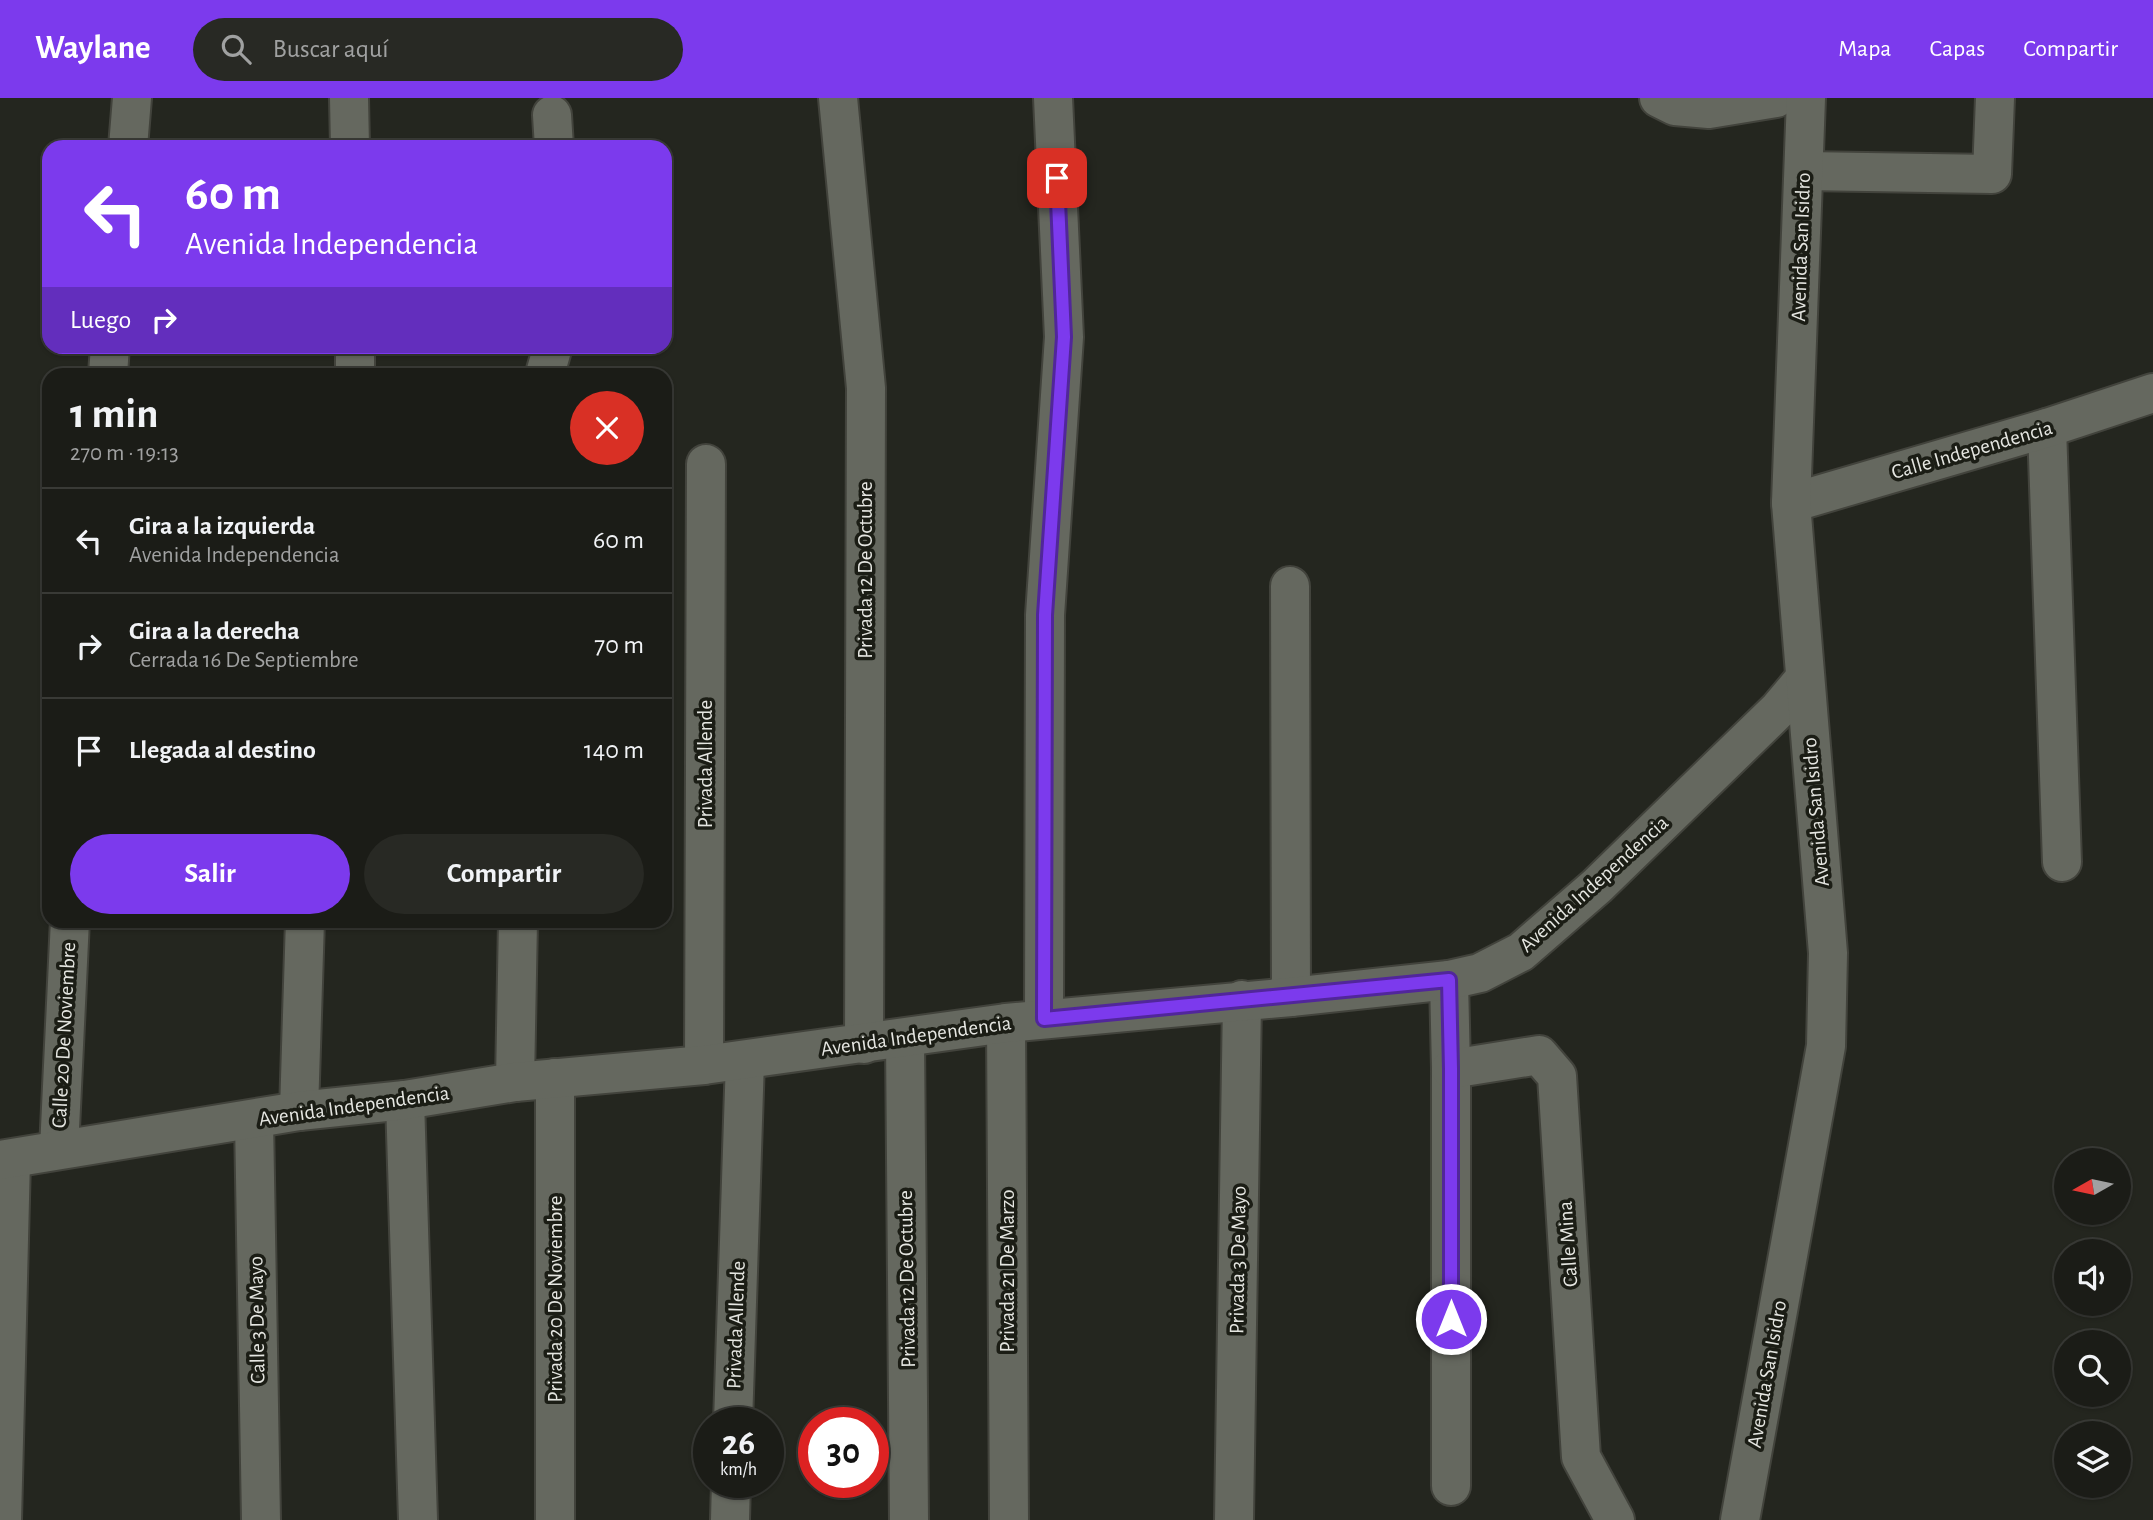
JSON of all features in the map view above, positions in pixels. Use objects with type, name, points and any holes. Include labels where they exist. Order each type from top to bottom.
[{"type":"street","points":[[129,140],[132,98]]},
{"type":"street","points":[[349,98],[350,140]]},
{"type":"street","name":"Privada 12 De Octubre","points":[[838,98],[866,388],[864,1044]]},
{"type":"street","points":[[1044,1019],[1045,615],[1064,337],[1053,98]]},
{"type":"street","points":[[1659,98],[1675,106],[1709,108],[1776,98]]},
{"type":"street","name":"Avenida San Isidro","points":[[1740,1520],[1826,1046],[1828,953],[1791,503],[1806,98]]},
{"type":"street","points":[[1804,171],[1992,173],[1995,98]]},
{"type":"street","name":"Calle Independencia","points":[[1791,503],[2047,428],[2153,393]]},
{"type":"street","points":[[2047,428],[2062,862]]},
{"type":"street","name":"Privada Allende","points":[[704,1065],[706,464]]},
{"type":"street","points":[[1290,586],[1291,997]]},
{"type":"street","name":"Avenida Independencia","points":[[6,1160],[59,1149],[299,1111],[405,1100],[515,1082],[704,1065],[1006,1023],[1291,997],[1449,980],[1480,973],[1521,952],[1606,877],[1779,709],[1805,678]]},
{"type":"street","name":"Calle 20 De Noviembre","points":[[59,1149],[70,928]]},
{"type":"street","points":[[299,1111],[305,928]]},
{"type":"street","points":[[515,1082],[518,928]]},
{"type":"street","points":[[1449,980],[1451,1486]]},
{"type":"street","name":"Privada 3 De Mayo","points":[[1234,1520],[1241,1000]]},
{"type":"street","name":"Privada 21 De Marzo","points":[[1006,1023],[1009,1520]]},
{"type":"street","name":"Privada 12 De Octubre","points":[[905,1038],[909,1520]]},
{"type":"street","name":"Calle Mina","points":[[1451,1069],[1539,1055],[1557,1076],[1581,1457],[1615,1520]]},
{"type":"street","name":"Privada Allende","points":[[734,1407],[745,1060]]},
{"type":"street","name":"Privada 20 De Noviembre","points":[[555,1078],[555,1520]]},
{"type":"street","points":[[405,1100],[418,1520]]},
{"type":"street","name":"Calle 3 De Mayo","points":[[254,1120],[261,1520]]},
{"type":"street","points":[[2,1520],[6,1160]]},
{"type":"street","points":[[730,1520],[731,1498]]},
{"type":"route","points":[[1057,178],[1064,337],[1045,615],[1044,1019],[1449,980],[1451,1319]]}]
